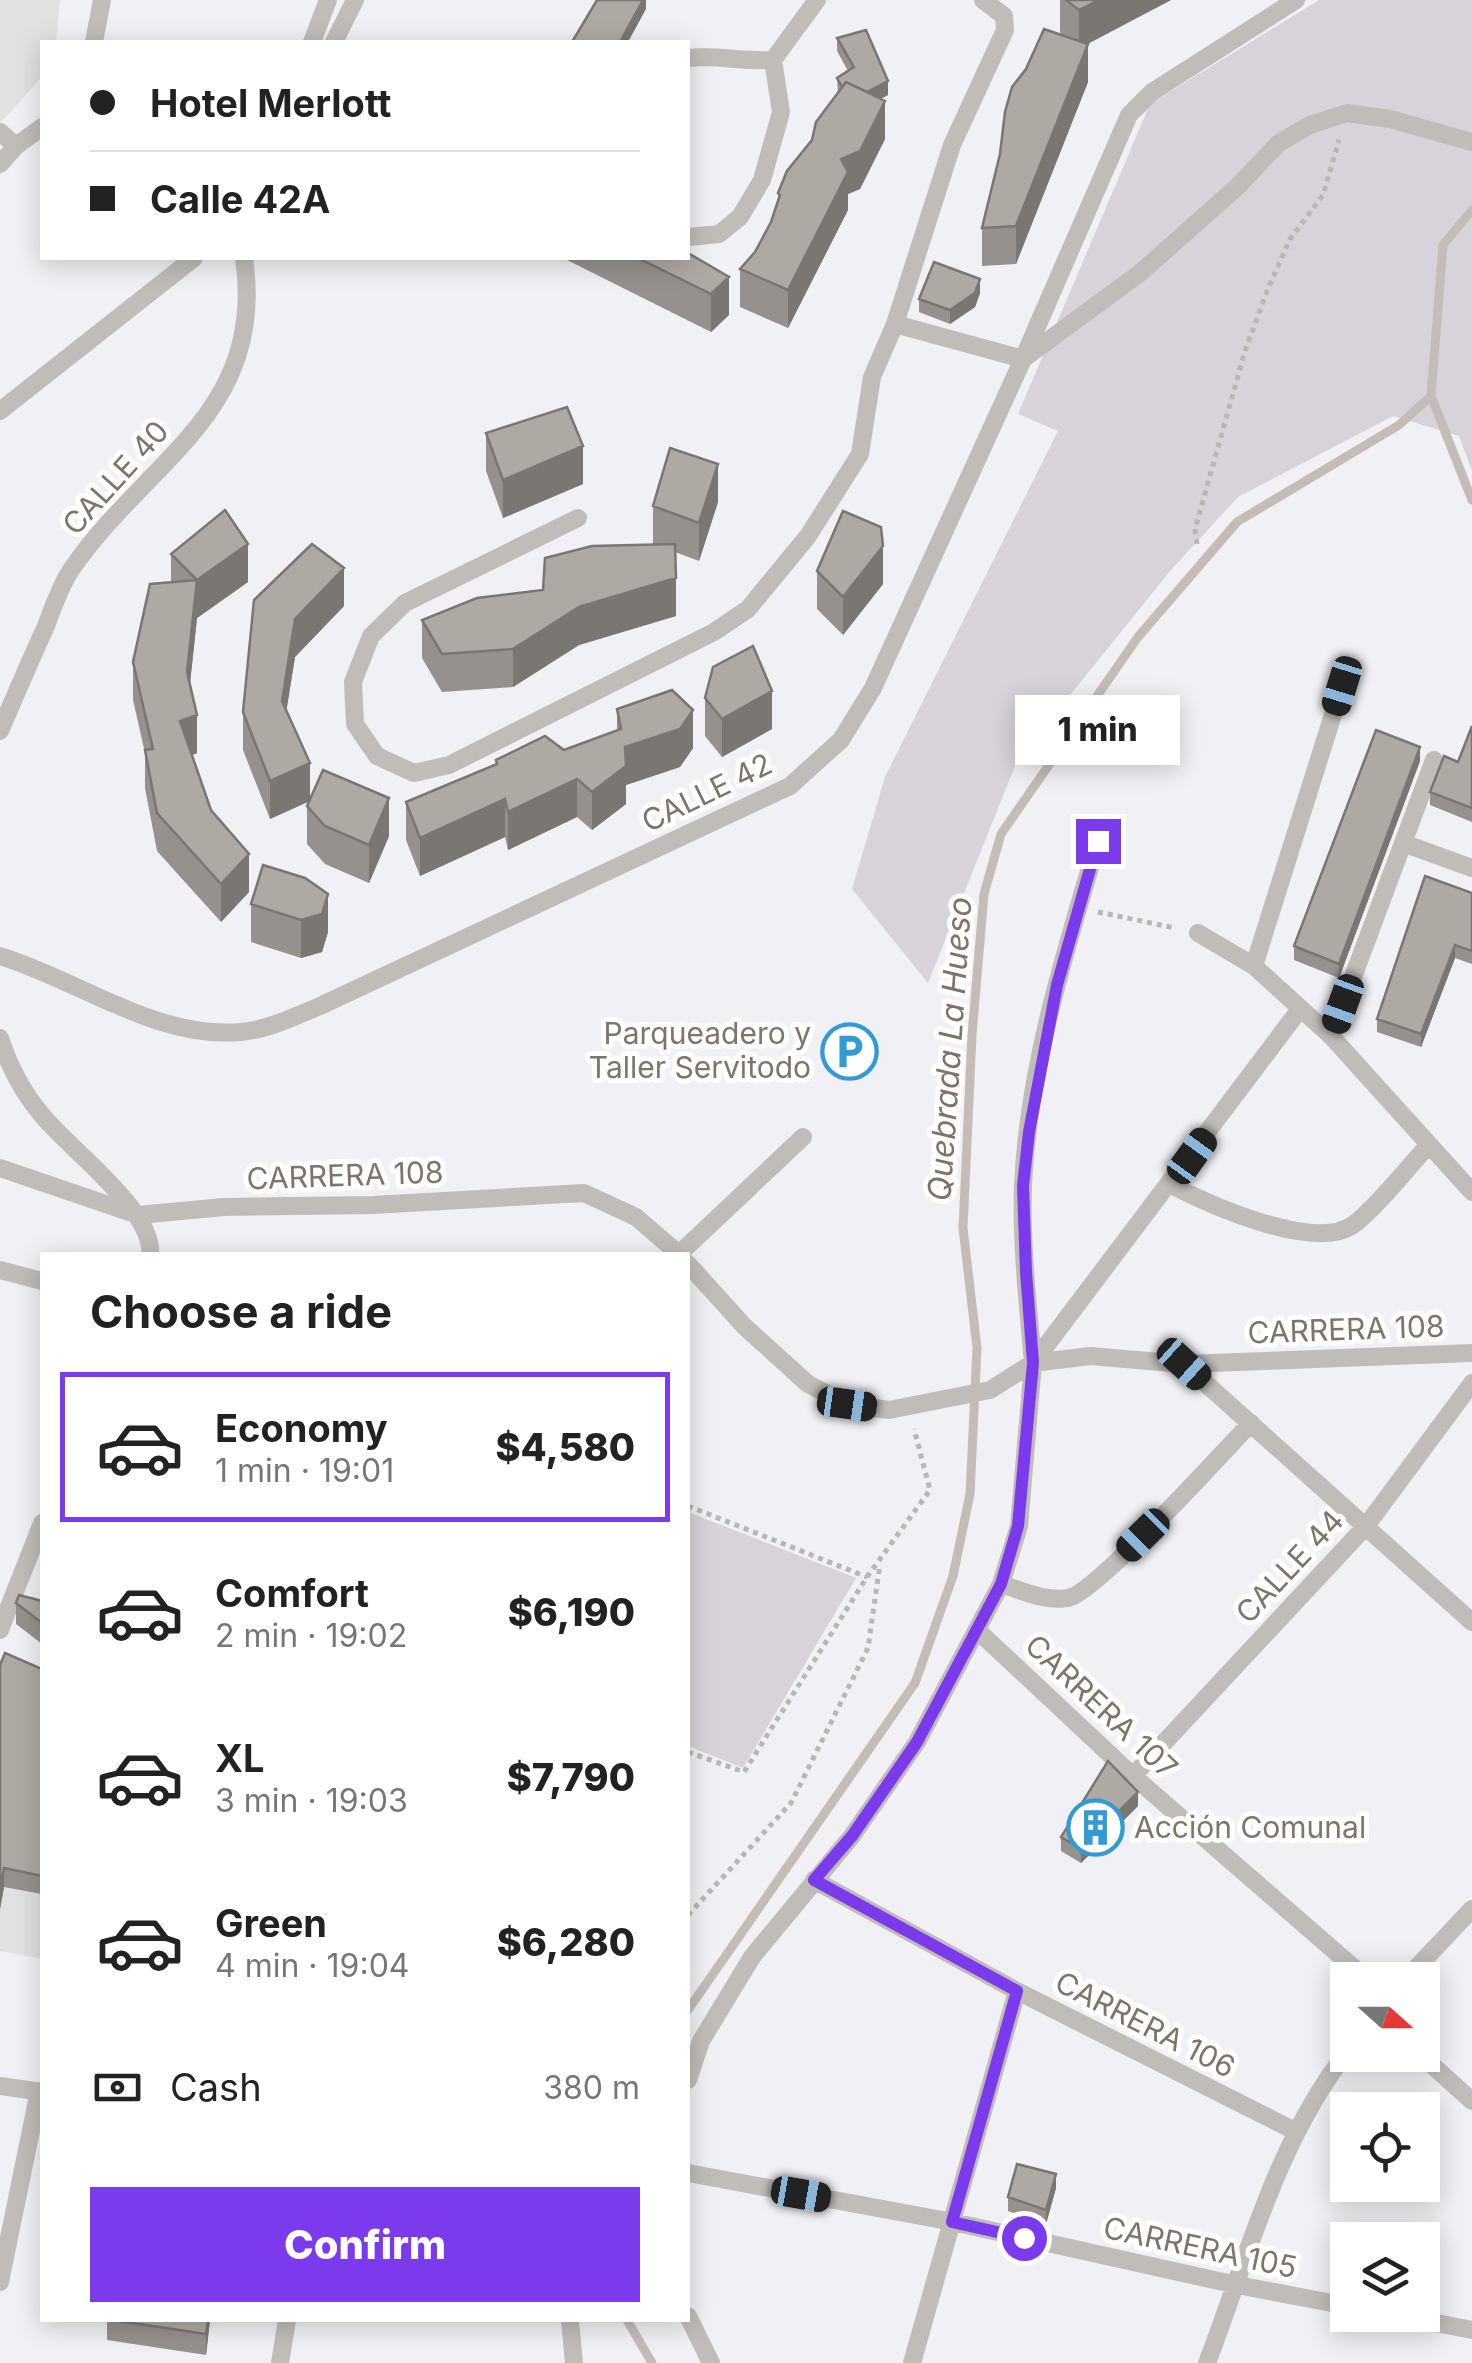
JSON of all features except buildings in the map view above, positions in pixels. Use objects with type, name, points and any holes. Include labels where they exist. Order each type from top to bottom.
[{"type":"street","points":[[94,40],[102,0]]},
{"type":"street","points":[[313,40],[328,0]]},
{"type":"street","points":[[335,40],[355,0]]},
{"type":"street","points":[[690,236],[719,234],[740,217],[762,180],[781,112],[773,60],[818,0]]},
{"type":"street","points":[[578,518],[405,603],[371,636],[353,682],[355,724],[377,756],[414,773],[449,765],[714,632],[748,609],[808,536],[860,454],[872,377],[895,324],[952,145],[1005,30],[1004,16],[987,0]]},
{"type":"street","name":"CALLE 42","points":[[0,956],[162,1022],[204,1033],[244,1032],[320,1006],[790,786],[841,740],[873,688],[1130,115],[1152,92],[1288,5]]},
{"type":"street","points":[[690,58],[773,60]]},
{"type":"street","points":[[895,324],[1023,360],[1140,274],[1237,187],[1278,143],[1310,125],[1347,113],[1390,119],[1472,142]]},
{"type":"street","points":[[0,164],[40,128]]},
{"type":"street","points":[[0,132],[16,146]]},
{"type":"street","points":[[0,411],[191,260]]},
{"type":"street","name":"CALLE 40","points":[[0,730],[68,574],[103,528],[186,444],[214,408],[232,374],[244,332],[244,260]]},
{"type":"street","points":[[1254,966],[1342,686]]},
{"type":"street","points":[[1331,1036],[1434,760]]},
{"type":"street","points":[[690,2074],[701,2042],[752,1958],[852,1836],[917,1742],[1001,1584],[1018,1526],[1033,1363],[1023,1186],[1032,1105],[1057,985],[1098,841]]},
{"type":"street","points":[[1403,843],[1472,868]]},
{"type":"street","points":[[1198,933],[1254,966],[1331,1036],[1472,1192]]},
{"type":"street","points":[[1033,1363],[1300,1010]]},
{"type":"street","points":[[0,1038],[10,1068],[41,1114],[138,1215],[151,1252]]},
{"type":"street","points":[[681,1252],[803,1137]]},
{"type":"street","points":[[1171,1185],[1235,1214],[1321,1236],[1352,1226],[1428,1146]]},
{"type":"street","name":"CARRERA 108","points":[[0,1168],[138,1215],[224,1207],[372,1205],[584,1193],[636,1217],[677,1252]]},
{"type":"street","name":"CARRERA 108","points":[[690,1266],[744,1326],[808,1384],[847,1404],[889,1410],[990,1390],[1033,1363],[1090,1356],[1184,1364],[1472,1353]]},
{"type":"street","points":[[0,1270],[40,1280]]},
{"type":"street","points":[[1184,1364],[1472,1622]]},
{"type":"street","name":"CALLE 44","points":[[1132,1776],[1366,1526],[1472,1383]]},
{"type":"street","points":[[1001,1584],[1045,1598],[1072,1598],[1120,1559],[1250,1423]]},
{"type":"street","points":[[0,1630],[40,1527]]},
{"type":"street","name":"CARRERA 107","points":[[978,1630],[1132,1776],[1347,1962]]},
{"type":"street","name":"CARRERA 106","points":[[814,1880],[1017,1991],[1295,2131]]},
{"type":"street","points":[[1422,1962],[1472,1910]]},
{"type":"street","points":[[912,2363],[1017,1991]]},
{"type":"street","points":[[1207,2363],[1295,2131],[1331,2072]]},
{"type":"street","points":[[1440,2072],[1472,2101]]},
{"type":"street","points":[[0,2086],[40,2092]]},
{"type":"street","points":[[0,2282],[40,2097]]},
{"type":"street","name":"CARRERA 105","points":[[690,2172],[952,2222],[1330,2303]]},
{"type":"street","points":[[690,2320],[711,2363]]},
{"type":"street","points":[[280,2363],[287,2322]]},
{"type":"street","points":[[570,2322],[574,2363]]},
{"type":"street","points":[[1440,2324],[1472,2330]]},
{"type":"path","points":[[1197,544],[1194,530],[1244,350],[1290,239],[1323,195],[1347,113]]},
{"type":"path","points":[[1078,908],[1198,933]]},
{"type":"path","points":[[690,1753],[744,1772],[866,1576],[930,1490],[908,1406]]},
{"type":"path","points":[[690,1507],[866,1576]]},
{"type":"path","points":[[690,1913],[791,1803],[868,1648],[880,1561]]},
{"type":"shaded area","points":[[0,0],[60,0],[56,40],[40,40],[40,79],[0,123]]},
{"type":"shaded area","points":[[1319,0],[1472,0],[1472,471],[1459,436],[1393,416],[1238,497],[1170,571],[1017,761],[928,983],[852,889],[885,777],[1058,431],[1018,414],[1150,104]]},
{"type":"shaded area","points":[[690,1513],[856,1578],[743,1768],[690,1747]]},
{"type":"shaded area","points":[[0,1795],[40,1802],[40,1959],[0,1951]]},
{"type":"waterway","name":"Quebrada La Hueso","points":[[690,2007],[915,1683],[953,1576],[970,1494],[977,1348],[963,1228],[972,1035],[984,894],[1001,834],[1138,637],[1237,522],[1399,425],[1431,396],[1443,245],[1472,210]]},
{"type":"waterway","points":[[1431,396],[1472,500]]},
{"type":"waterway","name":"Quebrada La Hueso","points":[[628,2322],[652,2363]]},
{"type":"place","name":"Parqueadero y Taller Servitodo","points":[[850,1051]]},
{"type":"place","name":"Acción Comunal","points":[[1095,1828]]},
{"type":"route","points":[[1024,2238],[952,2222],[1017,1991],[814,1880],[852,1836],[917,1742],[1001,1584],[1018,1526],[1033,1363],[1023,1186],[1032,1105],[1057,985],[1098,841]]}]
